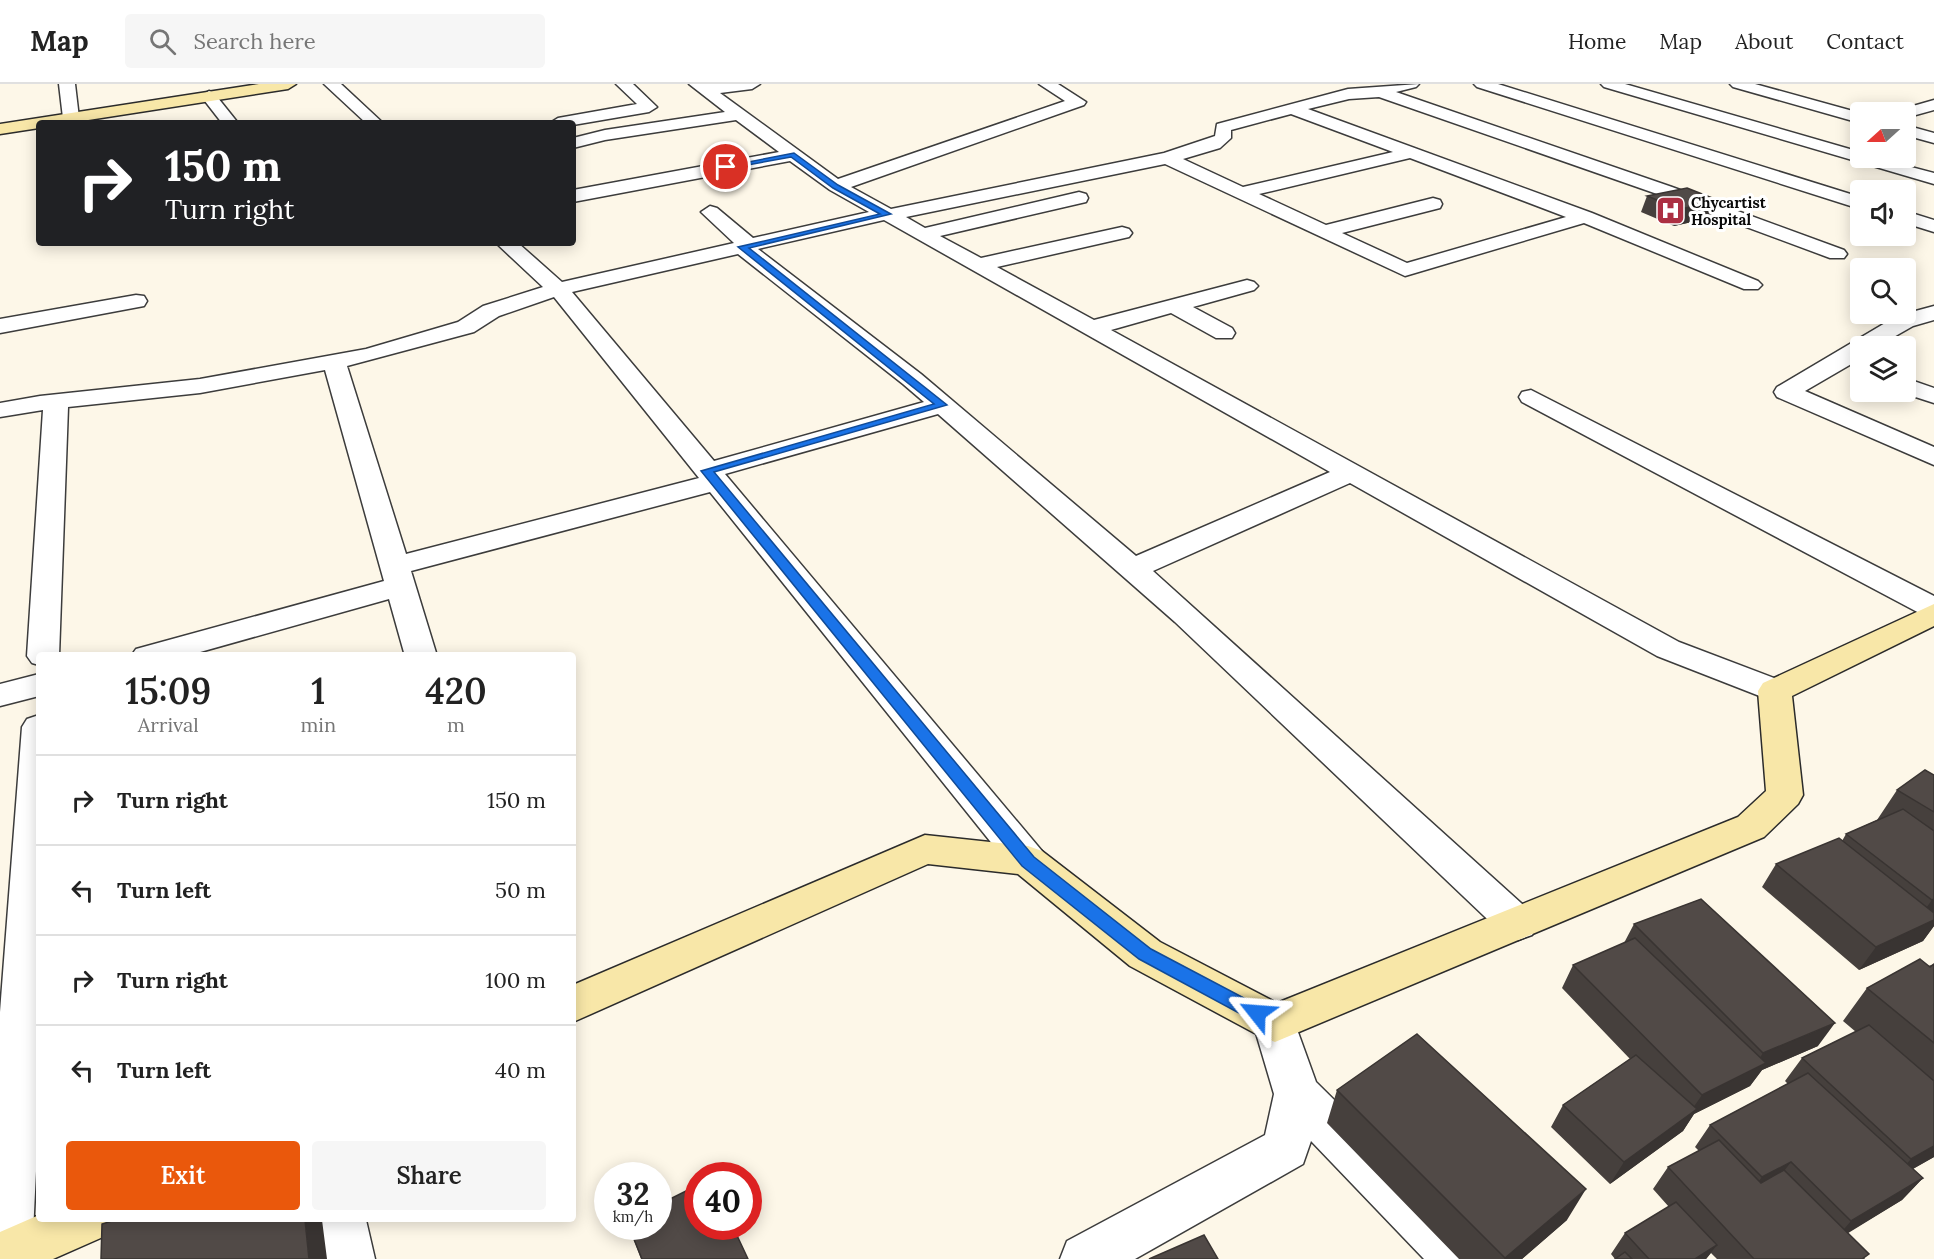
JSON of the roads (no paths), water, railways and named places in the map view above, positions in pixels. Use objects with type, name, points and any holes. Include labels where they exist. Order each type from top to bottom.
[{"type":"street","points":[[67,84],[71,118]]},
{"type":"street","points":[[58,120],[251,87],[288,84]]},
{"type":"street","points":[[332,84],[372,120]]},
{"type":"street","points":[[575,120],[650,107],[624,84]]},
{"type":"street","points":[[701,88],[752,84]]},
{"type":"street","points":[[836,186],[1078,102],[1047,84]]},
{"type":"street","points":[[1324,84],[1348,94]]},
{"type":"street","points":[[0,410],[200,386],[369,355],[466,327],[491,311],[558,289],[888,215],[1167,158],[1214,144],[1223,138],[1223,127],[1348,94],[1380,92],[1411,84]]},
{"type":"street","points":[[1482,84],[1850,200]]},
{"type":"street","points":[[1609,84],[1850,154]]},
{"type":"street","points":[[1738,84],[1850,115]]},
{"type":"street","points":[[1763,91],[1791,84]]},
{"type":"street","points":[[701,88],[836,186],[1668,650],[1776,691],[1934,614]]},
{"type":"street","points":[[1380,92],[1666,191],[1837,254]]},
{"type":"street","points":[[209,96],[228,120]]},
{"type":"street","points":[[1916,110],[1934,105]]},
{"type":"street","points":[[1293,109],[1586,217],[1751,285]]},
{"type":"street","points":[[576,142],[605,135],[737,115]]},
{"type":"street","points":[[0,129],[36,123]]},
{"type":"street","points":[[1916,133],[1934,138]]},
{"type":"street","points":[[1240,193],[1410,153]]},
{"type":"street","points":[[576,195],[792,154]]},
{"type":"street","points":[[1167,158],[1405,270],[1586,217]]},
{"type":"street","points":[[1712,177],[1745,167]]},
{"type":"street","points":[[1897,168],[1934,179]]},
{"type":"street","points":[[1666,191],[1689,184]]},
{"type":"street","points":[[923,234],[1095,194]]},
{"type":"street","points":[[1322,232],[1433,204]]},
{"type":"street","points":[[710,212],[746,246],[942,405],[1186,615],[1518,924]]},
{"type":"street","points":[[1916,220],[1934,226]]},
{"type":"street","points":[[979,266],[1122,233]]},
{"type":"street","points":[[509,246],[558,289],[1028,861],[1145,954],[1275,1023],[1297,1094],[1459,1259]]},
{"type":"street","points":[[1091,328],[1247,286]]},
{"type":"street","points":[[0,326],[135,301]]},
{"type":"street","points":[[1174,306],[1224,333]]},
{"type":"street","points":[[1881,336],[1905,321],[1934,314]]},
{"type":"street","points":[[334,362],[420,652]]},
{"type":"street","points":[[1850,365],[1786,392],[1934,457]]},
{"type":"street","points":[[1916,389],[1934,396]]},
{"type":"street","points":[[1531,397],[1934,608]]},
{"type":"street","points":[[43,652],[57,402]]},
{"type":"street","points":[[160,652],[942,405]]},
{"type":"street","points":[[1132,569],[1351,472]]},
{"type":"street","points":[[0,695],[36,686]]},
{"type":"street","points":[[1275,1023],[1751,827],[1785,795],[1776,691]]},
{"type":"street","points":[[36,772],[4,1255],[80,1222]]},
{"type":"street","points":[[576,1003],[925,849],[1028,861]]},
{"type":"street","points":[[1085,1259],[1286,1148],[1297,1094]]},
{"type":"street","points":[[341,1222],[350,1259]]},
{"type":"place","name":"Chycartist Hospital","points":[[1670,211]]}]
